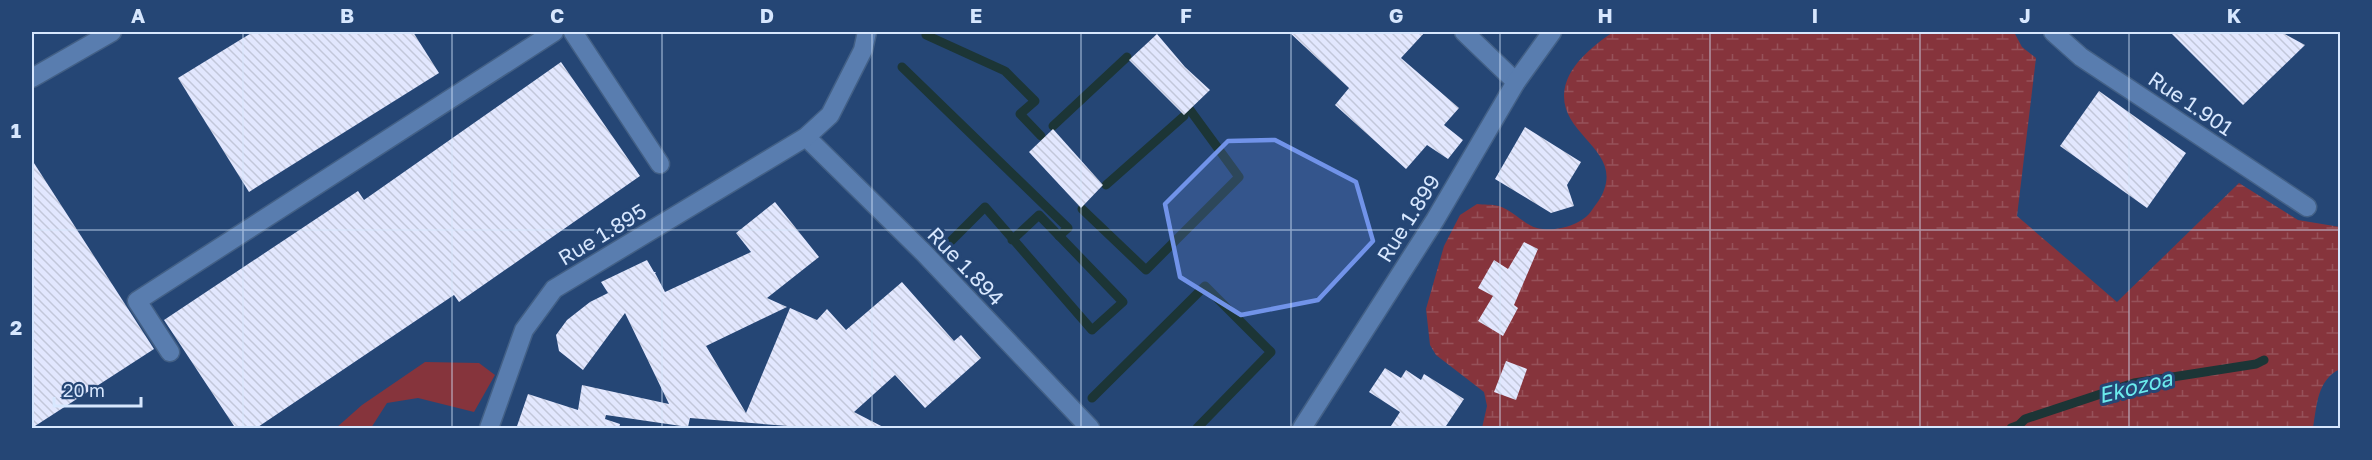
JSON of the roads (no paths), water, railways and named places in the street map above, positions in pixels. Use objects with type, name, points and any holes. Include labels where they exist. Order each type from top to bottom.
[{"type":"street","points":[[32,78],[112,32]]},
{"type":"street","points":[[170,352],[137,301],[554,32]]},
{"type":"street","points":[[573,32],[660,164]]},
{"type":"street","name":"Rue 1.895","points":[[489,429],[524,330],[554,289],[806,137],[830,115],[863,50],[867,32]]},
{"type":"street","points":[[1464,32],[1516,82]]},
{"type":"street","name":"Rue 1.899","points":[[1302,429],[1435,220],[1516,82],[1552,32]]},
{"type":"street","name":"Rue 1.901","points":[[2053,32],[2081,57],[2307,207]]},
{"type":"street","name":"Rue 1.894","points":[[806,137],[926,254],[1090,429]]},
{"type":"waterway","points":[[926,35],[1005,71],[1035,101],[1020,114],[1041,136]]},
{"type":"waterway","points":[[1053,126],[1127,57]]},
{"type":"waterway","points":[[902,67],[1068,228],[1059,236]]},
{"type":"waterway","points":[[1082,209],[1146,270],[1239,177],[1190,110]]},
{"type":"waterway","points":[[1106,185],[1184,116]]},
{"type":"waterway","points":[[951,241],[985,207],[1092,330],[1123,302],[1039,215],[1012,240]]},
{"type":"waterway","points":[[1092,398],[1205,286],[1271,352],[1197,428]]},
{"type":"waterway","name":"Ekozoa","points":[[2011,428],[2019,425],[2025,419],[2134,383],[2256,364],[2264,360]]}]
